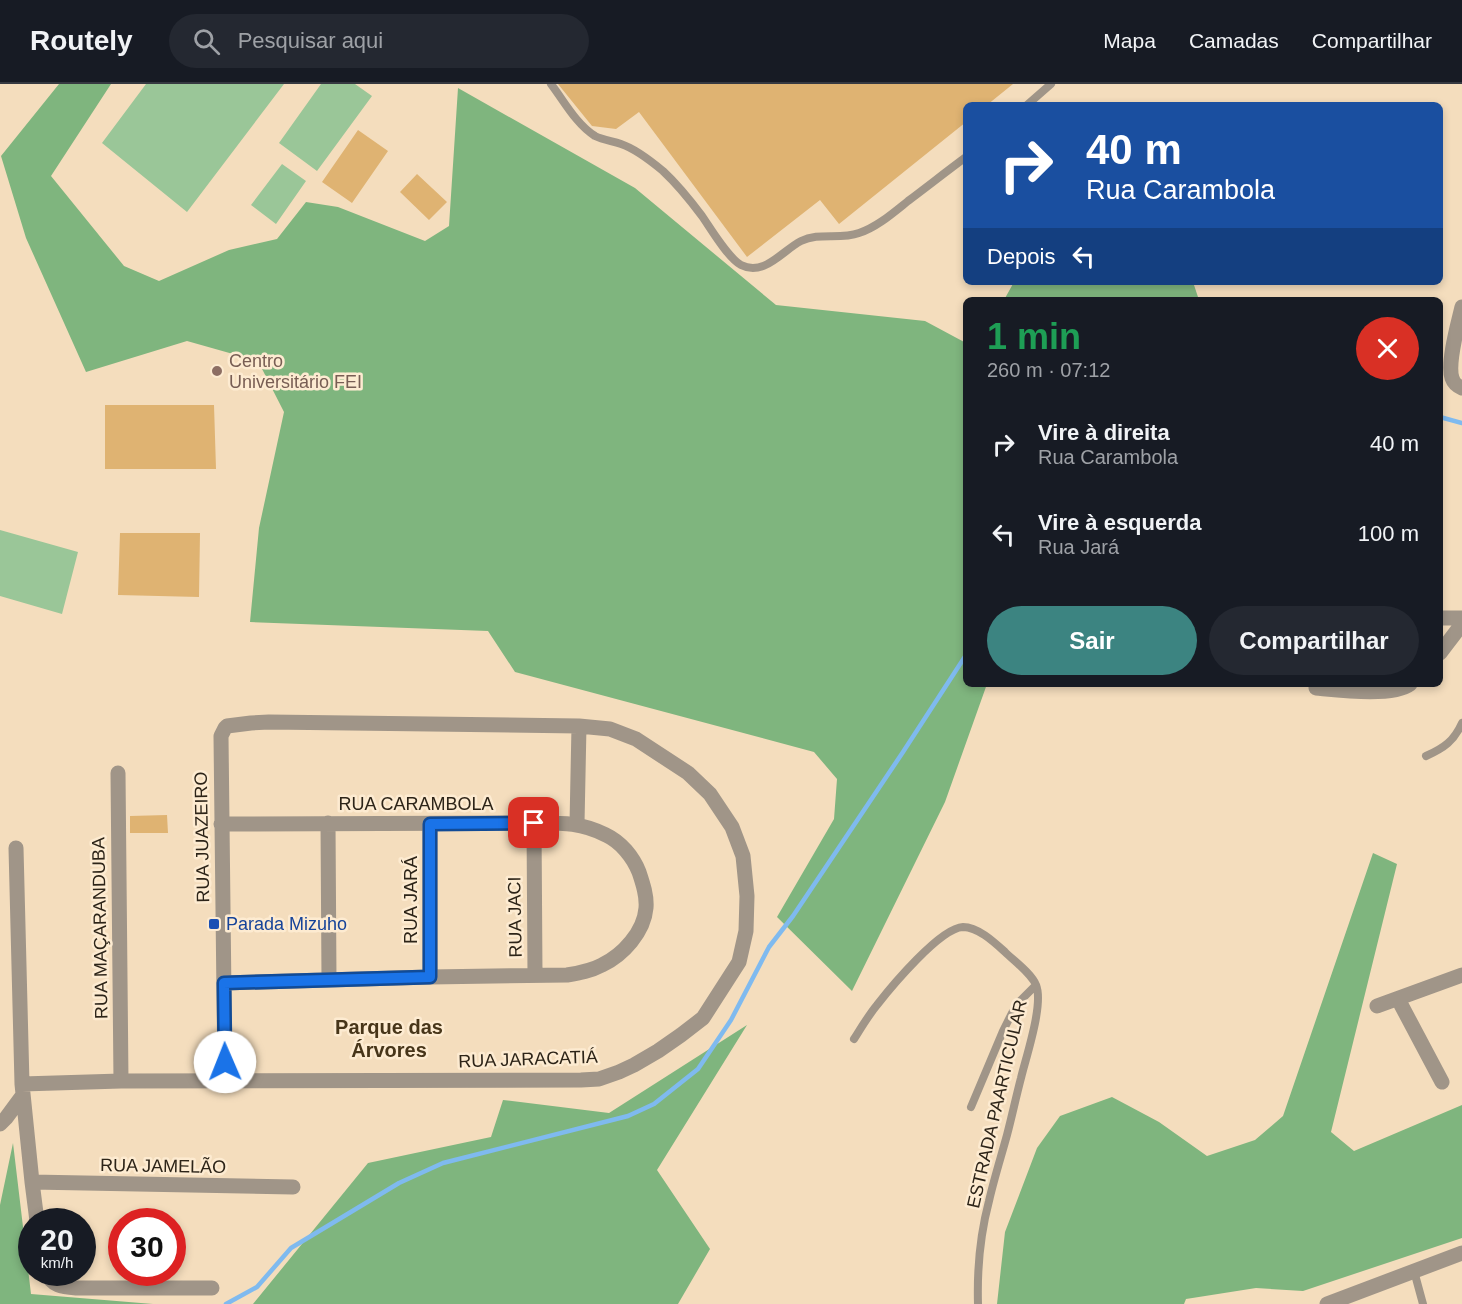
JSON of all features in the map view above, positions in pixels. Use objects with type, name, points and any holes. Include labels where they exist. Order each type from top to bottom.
[{"type":"street","points":[[1462,307],[1451,365],[1451,376],[1456,385],[1462,388]]},
{"type":"street","points":[[1443,619],[1461,626],[1443,648]]},
{"type":"street","points":[[1316,688],[1379,692],[1406,687]]},
{"type":"street","name":"RUA JARACATIÁ","points":[[23,1090],[121,1081],[547,1081],[599,1078],[634,1065],[703,1018],[739,962],[746,931],[747,896],[743,856],[732,826],[710,794],[688,773],[636,739],[610,729],[579,726],[269,722],[251,723],[224,731]]},
{"type":"street","points":[[577,824],[579,726]]},
{"type":"street","name":"RUA JUAZEIRO","points":[[224,731],[221,824],[225,1082]]},
{"type":"street","name":"RUA MAÇARANDUBA","points":[[118,773],[121,1081]]},
{"type":"street","name":"RUA JACI","points":[[534,823],[535,975]]},
{"type":"street","name":"RUA CARAMBOLA","points":[[221,824],[577,824],[607,835],[617,842],[637,868],[646,896],[646,910],[637,933],[628,945],[616,957],[602,965],[567,975],[224,983]]},
{"type":"street","points":[[328,824],[329,980]]},
{"type":"street","name":"RUA JARÁ","points":[[430,824],[430,977]]},
{"type":"street","points":[[16,848],[23,1090],[35,1208]]},
{"type":"street","points":[[1377,1006],[1462,975]]},
{"type":"street","points":[[1398,999],[1442,1082]]},
{"type":"street","points":[[0,1124],[23,1090]]},
{"type":"street","name":"RUA JAMELÃO","points":[[32,1182],[293,1187]]},
{"type":"street","points":[[1327,1304],[1462,1253]]},
{"type":"street","points":[[60,1286],[212,1288]]},
{"type":"lane","points":[[551,84],[580,123],[594,135],[623,144],[663,172],[700,214],[730,255],[737,263],[745,267],[762,267],[809,237],[849,236],[860,233],[900,208],[963,159]]},
{"type":"lane","points":[[1030,102],[1051,84]]},
{"type":"lane","points":[[1426,756],[1440,750],[1457,735],[1462,723]]},
{"type":"lane","name":"ESTRADA PAARTICULAR","points":[[855,1039],[876,1006],[896,983],[935,942],[954,928],[964,927],[984,935],[1022,968],[1036,985],[1038,993],[1034,1027],[1008,1133],[988,1201],[981,1236],[978,1304]]},
{"type":"lane","points":[[971,1107],[1012,1013],[1036,985]]},
{"type":"lane","points":[[1414,1271],[1423,1304]]},
{"type":"green space","points":[[59,84],[111,84],[51,176],[124,266],[159,281],[229,250],[277,239],[306,202],[338,207],[425,241],[449,226],[458,88],[635,188],[776,305],[925,321],[963,341],[963,687],[986,687],[945,802],[852,991],[777,917],[834,819],[837,779],[814,752],[515,672],[488,631],[250,622],[259,528],[284,412],[258,361],[187,341],[86,372],[26,238],[1,156]]},
{"type":"green space","points":[[146,84],[284,84],[187,212],[102,143]]},
{"type":"green space","points":[[321,84],[355,84],[372,96],[317,171],[279,143]]},
{"type":"green space","points":[[282,164],[306,181],[276,224],[251,205]]},
{"type":"green space","points":[[1012,285],[1194,285],[1198,297],[1006,297]]},
{"type":"green space","points":[[0,530],[78,552],[62,614],[0,596]]},
{"type":"green space","points":[[1373,853],[1397,864],[1331,1132],[1354,1151],[1462,1105],[1462,1238],[1303,1291],[1256,1288],[1186,1299],[1184,1304],[997,1304],[1005,1232],[1037,1148],[1060,1116],[1112,1097],[1159,1122],[1207,1156],[1255,1140],[1283,1116]]},
{"type":"green space","points":[[747,1025],[657,1170],[710,1249],[678,1304],[253,1304],[368,1163],[491,1137],[503,1100],[609,1113]]},
{"type":"green space","points":[[13,1143],[21,1208],[18,1208],[18,1286],[30,1286],[31,1294],[153,1304],[0,1304],[0,1205]]},
{"type":"building","points":[[558,84],[1013,84],[991,102],[963,102],[963,124],[839,224],[820,200],[747,257],[639,112],[616,129],[592,126]]},
{"type":"building","points":[[358,130],[388,151],[352,203],[322,182]]},
{"type":"building","points":[[417,174],[447,202],[429,220],[400,192]]},
{"type":"building","points":[[105,405],[214,405],[216,469],[105,469]]},
{"type":"building","points":[[120,533],[200,533],[199,597],[118,595]]},
{"type":"building","points":[[167,815],[168,833],[130,833],[130,816]]},
{"type":"waterway","points":[[1443,418],[1462,423]]},
{"type":"waterway","points":[[226,1304],[257,1287],[291,1248],[399,1183],[443,1163],[628,1116],[654,1104],[698,1069],[731,1020],[769,947],[793,916],[963,660]]},
{"type":"place","name":"Centro Universitário FEI","points":[[217,371]]},
{"type":"place","name":"Parada Mizuho","points":[[214,924]]},
{"type":"district","name":"Parque das Árvores","points":[[389,1038]]},
{"type":"route","points":[[225,1062],[224,983],[430,977],[430,824],[534,823]]}]
